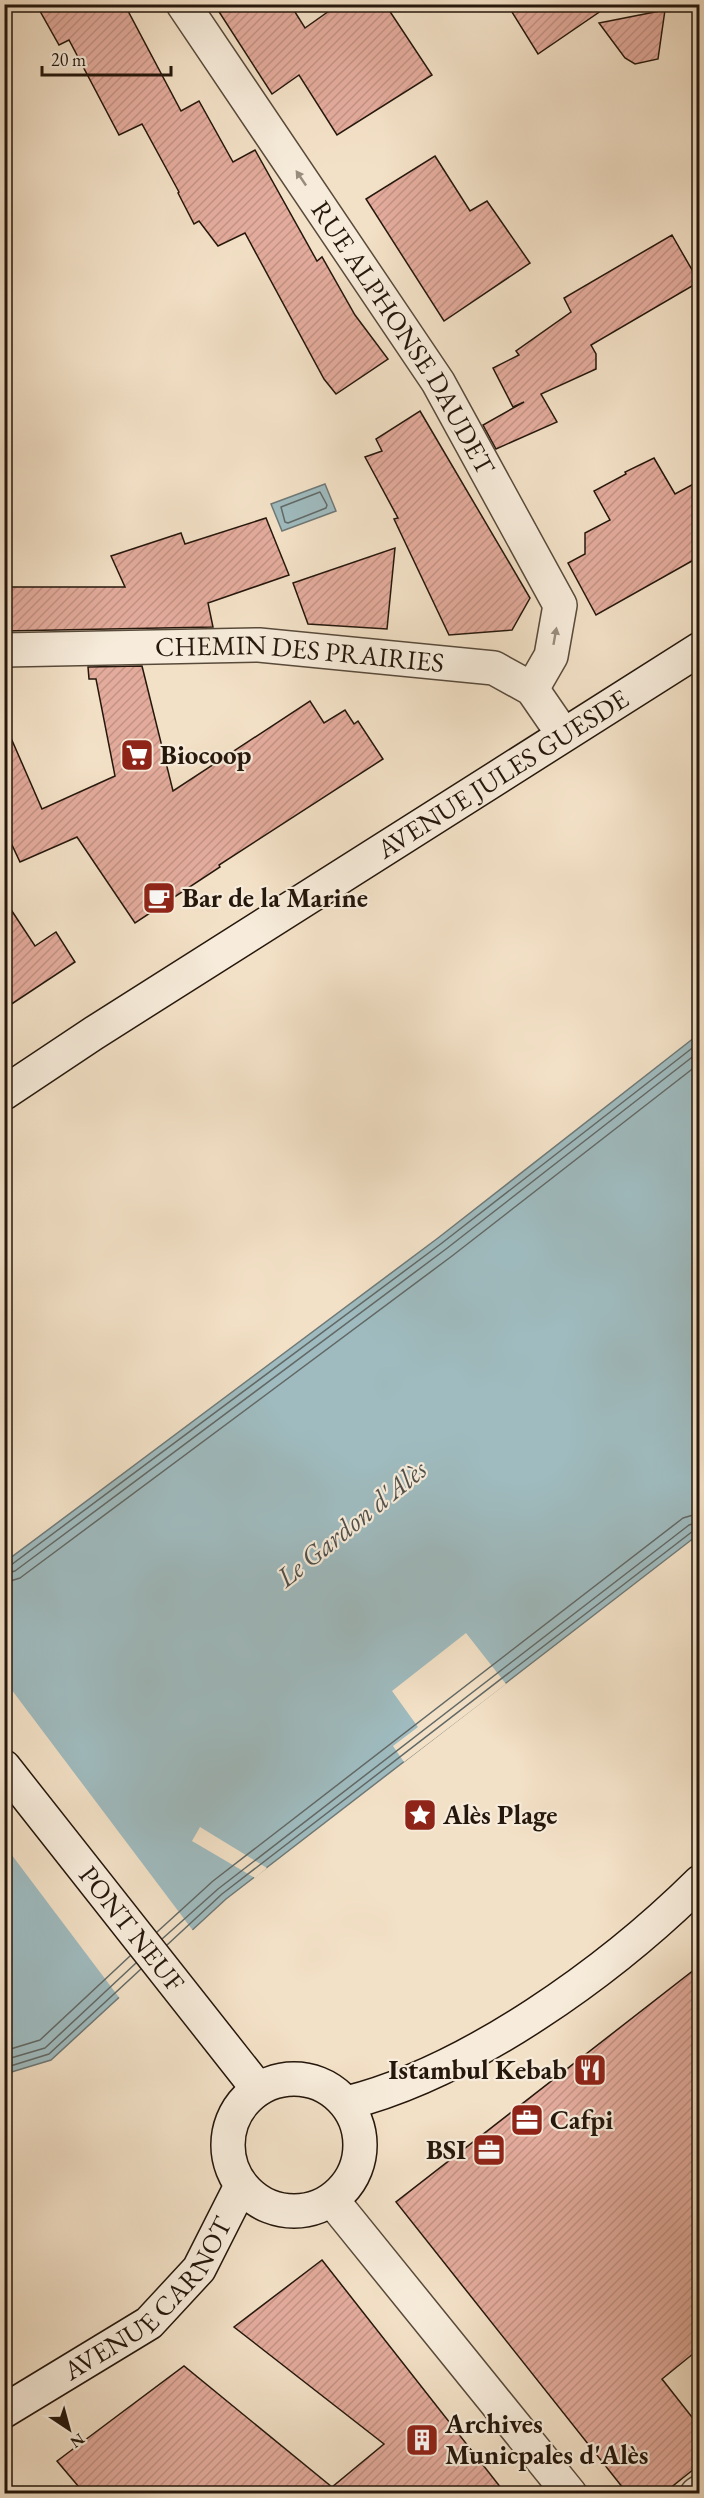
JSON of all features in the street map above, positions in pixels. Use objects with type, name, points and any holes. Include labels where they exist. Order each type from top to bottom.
[{"type":"main road","name":"RUE ALPHONSE DAUDET","points":[[183,4],[438,382],[560,605],[551,656],[532,689]]},
{"type":"main road","name":"CHEMIN DES PRAIRIES","points":[[4,650],[259,645],[494,668],[532,689],[563,734]]},
{"type":"main road","name":"AVENUE JULES GUESDE","points":[[4,1093],[94,1033],[699,649]]},
{"type":"main road","name":"PONT NEUF","points":[[4,1767],[258,2089]]},
{"type":"main road","points":[[347,2103],[376,2096],[473,2053],[554,2001],[603,1966],[674,1908],[699,1882]]},
{"type":"main road","points":[[295,2078],[315,2081],[332,2090],[347,2103],[358,2122],[361,2144],[358,2165],[348,2184],[332,2200],[314,2209],[294,2212],[274,2209],[256,2200],[241,2186],[231,2167],[227,2145],[231,2123],[242,2104],[258,2089],[276,2081],[295,2078]]},
{"type":"main road","name":"AVENUE CARNOT","points":[[4,2411],[149,2323],[199,2269],[241,2186]]},
{"type":"main road","points":[[332,2200],[570,2493]]},
{"type":"water","points":[[325,484],[336,511],[282,531],[271,504]]},
{"type":"water","name":"Le Gardon d'Alès","points":[[699,1034],[699,1534],[226,1899],[51,2060],[5,2074],[5,1562],[438,1238]]},
{"type":"pier","points":[[466,1633],[506,1684],[404,1762],[393,1746],[418,1727],[392,1691]]},
{"type":"pier","points":[[5,1681],[194,1932],[121,2000],[5,1846]]},
{"type":"pier","points":[[200,1827],[267,1868],[255,1878],[192,1841]]},
{"type":"building","points":[[36,4],[136,4],[127,9],[181,111],[199,101],[233,162],[255,150],[317,261],[322,257],[355,315],[388,359],[336,394],[324,379],[245,233],[218,246],[199,221],[194,224],[142,124],[119,135],[69,40],[59,45]]},
{"type":"building","points":[[214,4],[290,4],[305,28],[339,4],[385,4],[432,75],[337,135],[299,75],[272,94]]},
{"type":"building","points":[[507,4],[611,4],[538,54]]},
{"type":"building","points":[[665,10],[658,59],[635,64],[625,58],[599,23]]},
{"type":"building","points":[[435,156],[470,211],[487,201],[530,263],[444,321],[366,199]]},
{"type":"building","points":[[672,235],[699,282],[591,345],[596,354],[596,369],[541,394],[557,422],[496,449],[483,425],[524,402],[513,407],[493,368],[519,355],[516,351],[571,312],[564,298]]},
{"type":"building","points":[[420,411],[530,598],[512,630],[449,635],[394,519],[398,518],[365,457],[382,451],[376,439]]},
{"type":"building","points":[[654,458],[675,494],[699,481],[699,557],[596,615],[568,563],[585,554],[585,533],[610,520],[594,491]]},
{"type":"building","points":[[266,518],[289,575],[208,603],[213,627],[4,631],[4,587],[125,587],[111,556],[181,533],[185,544]]},
{"type":"building","points":[[395,548],[387,629],[308,624],[293,583]]},
{"type":"building","points":[[142,666],[173,791],[310,701],[324,723],[345,710],[354,724],[358,721],[383,759],[219,865],[220,867],[135,923],[77,837],[20,862],[4,828],[4,722],[42,809],[115,776],[96,679],[89,679],[88,667]]},
{"type":"building","points":[[4,899],[35,946],[56,932],[75,962],[4,1009]]},
{"type":"building","points":[[699,1966],[699,2349],[662,2379],[699,2426],[699,2465],[664,2493],[627,2493],[396,2202]]},
{"type":"building","points":[[322,2260],[505,2493],[84,2493],[57,2461],[184,2366],[332,2487],[384,2444],[234,2327]]},
{"type":"place","name":"Biocoop","points":[[137,755]]},
{"type":"place","name":"Bar de la Marine","points":[[159,898]]},
{"type":"place","name":"Alès Plage","points":[[420,1815]]},
{"type":"place","name":"Istambul Kebab","points":[[590,2070]]},
{"type":"place","name":"Cafpi","points":[[527,2120]]},
{"type":"place","name":"BSI","points":[[489,2150]]},
{"type":"place","name":"Archives Municpales d'Alès","points":[[422,2440]]}]
